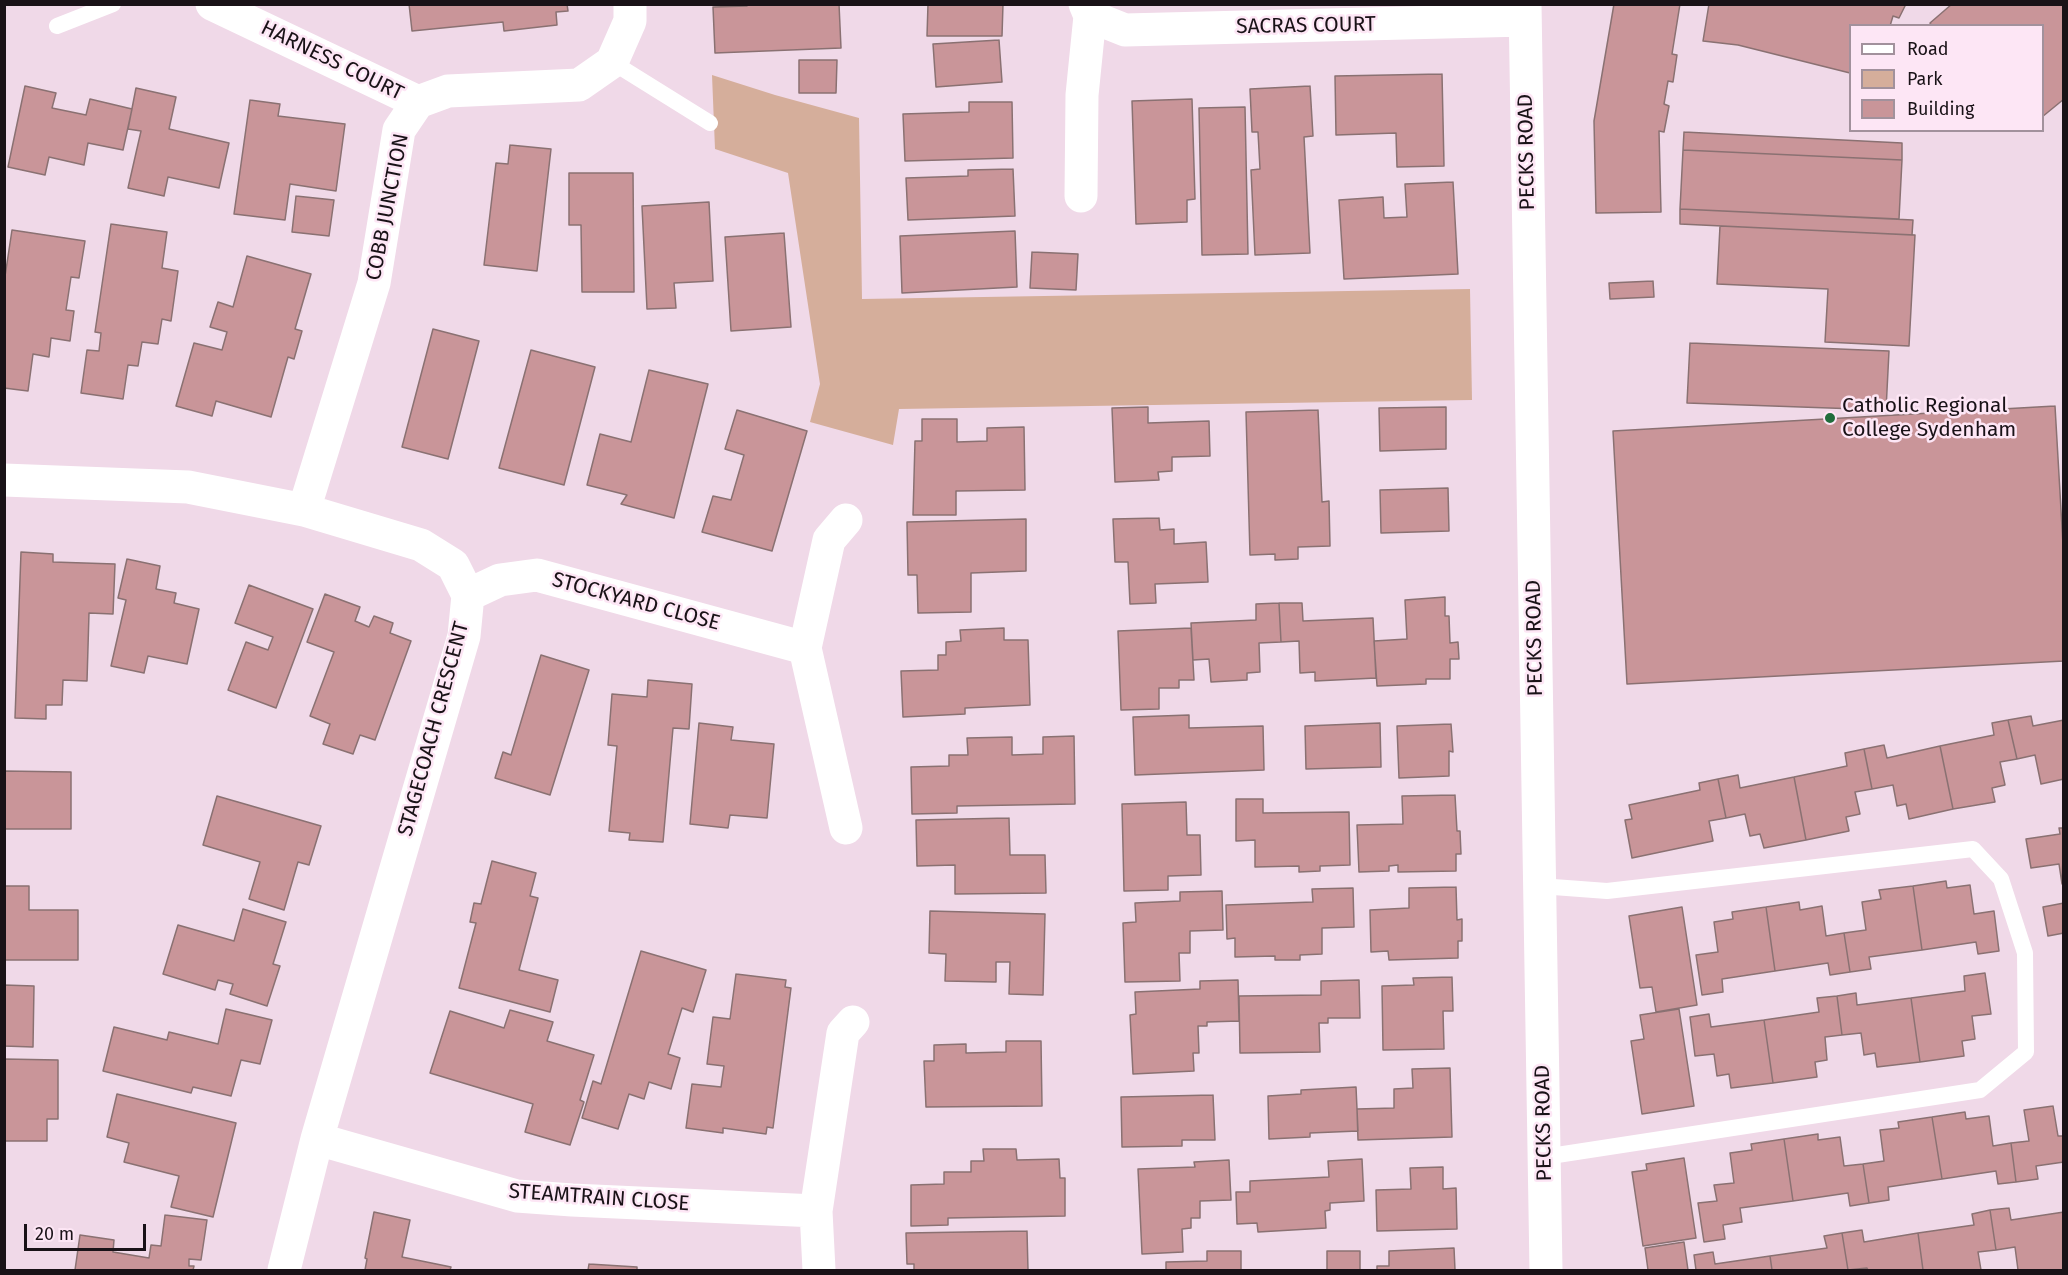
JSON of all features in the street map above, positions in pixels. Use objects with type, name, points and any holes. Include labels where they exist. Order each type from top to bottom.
[{"type":"street","name":"HARNESS COURT","points":[[213,4],[418,102]]},
{"type":"street","points":[[418,102],[448,91],[579,85],[612,62],[630,21],[630,4]]},
{"type":"street","name":"SACRAS COURT","points":[[1081,196],[1082,95],[1087,10],[1125,30],[1525,12]]},
{"type":"street","name":"PECKS ROAD","points":[[1525,12],[1546,1270]]},
{"type":"street","name":"COBB JUNCTION","points":[[304,510],[374,283],[399,130],[418,102]]},
{"type":"street","name":"STAGECOACH CRESCENT","points":[[4,480],[188,487],[304,510],[421,545],[453,565],[468,595],[464,636],[317,1139],[284,1270]]},
{"type":"street","points":[[846,520],[829,540],[806,648],[846,828]]},
{"type":"street","name":"STOCKYARD CLOSE","points":[[468,595],[500,580],[537,575],[806,648]]},
{"type":"street","points":[[819,1270],[816,1211],[843,1033],[853,1022]]},
{"type":"street","name":"STEAMTRAIN CLOSE","points":[[317,1139],[517,1196],[816,1211]]},
{"type":"lane","points":[[57,26],[113,4]]},
{"type":"lane","points":[[612,62],[710,123]]},
{"type":"lane","points":[[1540,886],[1607,891],[1973,849],[2001,879],[2025,952],[2026,1052],[1980,1090],[1544,1157]]},
{"type":"green space","points":[[712,75],[859,118],[862,299],[1470,289],[1472,400],[899,409],[893,445],[810,422],[820,384],[788,173],[715,149]]},
{"type":"building","points":[[409,4],[567,4],[568,11],[556,12],[557,25],[504,31],[503,22],[412,31]]},
{"type":"building","points":[[747,4],[839,4],[841,48],[715,53],[713,7],[747,6]]},
{"type":"building","points":[[928,4],[1003,4],[1002,36],[927,36]]},
{"type":"building","points":[[1614,4],[1680,4],[1672,54],[1677,55],[1673,82],[1668,81],[1664,104],[1669,106],[1664,132],[1659,131],[1661,212],[1596,213],[1594,121]]},
{"type":"building","points":[[1709,4],[1906,4],[1899,18],[1893,16],[1891,24],[1849,24],[1849,73],[1738,45],[1703,41]]},
{"type":"building","points":[[1952,4],[2064,4],[2064,99],[2044,115],[2044,24],[1930,23]]},
{"type":"building","points":[[999,40],[1002,82],[936,87],[933,44]]},
{"type":"building","points":[[799,60],[837,60],[836,93],[799,93]]},
{"type":"building","points":[[1442,74],[1444,166],[1397,167],[1396,133],[1336,135],[1335,76]]},
{"type":"building","points":[[25,86],[56,93],[52,108],[86,115],[90,99],[132,109],[123,150],[88,143],[84,165],[49,157],[45,175],[8,167]]},
{"type":"building","points":[[1310,86],[1313,136],[1304,137],[1310,253],[1255,255],[1251,170],[1260,169],[1258,132],[1252,132],[1250,89]]},
{"type":"building","points":[[136,88],[176,97],[169,129],[229,143],[219,188],[168,177],[164,196],[128,188],[141,131],[128,129]]},
{"type":"building","points":[[1192,99],[1195,199],[1187,200],[1187,222],[1136,224],[1132,101]]},
{"type":"building","points":[[250,100],[280,104],[278,116],[345,124],[336,191],[290,184],[285,220],[234,214]]},
{"type":"building","points":[[969,102],[1012,102],[1013,158],[905,161],[903,114],[969,112]]},
{"type":"building","points":[[1245,107],[1248,254],[1202,255],[1199,108]]},
{"type":"building","points":[[1684,132],[1902,143],[1902,160],[1683,150]]},
{"type":"building","points":[[510,145],[551,149],[537,271],[484,265],[496,163],[508,164]]},
{"type":"building","points":[[1683,150],[1902,160],[1899,219],[1680,209]]},
{"type":"building","points":[[1013,169],[1015,216],[908,220],[906,178],[968,176],[968,170]]},
{"type":"building","points":[[569,173],[633,173],[634,292],[582,292],[581,225],[569,225]]},
{"type":"building","points":[[1453,182],[1458,274],[1344,279],[1339,200],[1383,197],[1384,218],[1407,217],[1405,184]]},
{"type":"building","points":[[296,196],[334,200],[329,236],[292,232]]},
{"type":"building","points":[[709,202],[713,281],[674,283],[676,308],[647,309],[642,206]]},
{"type":"building","points":[[1680,209],[1913,220],[1912,235],[1680,224]]},
{"type":"building","points":[[111,224],[167,232],[162,268],[178,271],[171,321],[162,319],[158,344],[142,342],[138,366],[128,365],[123,399],[81,393],[87,350],[99,351],[101,333],[95,332]]},
{"type":"building","points":[[1720,226],[1915,235],[1909,346],[1825,342],[1828,289],[1717,284]]},
{"type":"building","points":[[12,230],[85,241],[79,278],[71,277],[66,310],[74,311],[70,341],[51,338],[49,357],[33,354],[28,391],[4,388],[4,283]]},
{"type":"building","points":[[1015,231],[1017,287],[902,293],[900,236]]},
{"type":"building","points":[[784,233],[791,327],[731,331],[725,237]]},
{"type":"building","points":[[1032,252],[1078,254],[1076,290],[1030,288]]},
{"type":"building","points":[[247,256],[311,274],[295,329],[302,331],[294,359],[288,357],[271,417],[216,401],[212,416],[176,406],[194,343],[222,350],[227,332],[210,327],[218,302],[233,307]]},
{"type":"building","points":[[1653,281],[1654,297],[1610,299],[1609,283]]},
{"type":"building","points":[[433,329],[479,341],[448,459],[402,447]]},
{"type":"building","points":[[1690,343],[1889,351],[1886,410],[1687,403]]},
{"type":"building","points":[[531,350],[595,367],[564,485],[499,468]]},
{"type":"building","points":[[649,370],[708,384],[674,518],[621,504],[627,495],[587,485],[600,434],[631,442]]},
{"type":"building","points":[[2055,406],[2064,562],[2064,661],[1627,684],[1613,431]]},
{"type":"building","points":[[1148,407],[1148,423],[1209,421],[1210,456],[1172,457],[1172,471],[1158,472],[1159,480],[1115,482],[1112,408]]},
{"type":"building","points":[[1446,407],[1446,449],[1380,451],[1379,408]]},
{"type":"building","points":[[737,410],[807,431],[772,551],[702,532],[713,496],[731,500],[744,455],[725,449]]},
{"type":"building","points":[[1318,410],[1322,502],[1329,501],[1330,546],[1298,547],[1298,559],[1275,560],[1275,554],[1250,555],[1246,412]]},
{"type":"building","points":[[922,419],[957,419],[957,442],[987,441],[987,428],[1024,427],[1025,490],[956,491],[956,515],[913,515],[915,441],[922,441]]},
{"type":"building","points":[[1448,488],[1449,531],[1381,533],[1380,490]]},
{"type":"building","points":[[1159,518],[1160,530],[1174,529],[1174,544],[1206,542],[1208,582],[1155,584],[1156,603],[1130,604],[1128,562],[1115,562],[1113,519]]},
{"type":"building","points":[[1026,519],[1026,571],[971,573],[971,612],[918,613],[917,575],[908,575],[907,522]]},
{"type":"building","points":[[21,552],[53,554],[53,562],[115,564],[113,614],[89,613],[87,681],[63,680],[62,705],[46,705],[46,719],[15,718]]},
{"type":"building","points":[[127,559],[160,566],[156,589],[176,593],[174,603],[199,609],[187,664],[148,656],[144,673],[111,666],[126,600],[118,598]]},
{"type":"building","points":[[249,585],[313,609],[276,708],[228,690],[246,642],[268,650],[273,637],[235,623]]},
{"type":"building","points":[[325,594],[360,607],[355,621],[369,627],[374,616],[393,623],[390,633],[411,641],[375,740],[360,735],[353,754],[323,744],[330,724],[310,716],[334,652],[307,642]]},
{"type":"building","points":[[1445,597],[1445,616],[1449,616],[1450,643],[1458,642],[1459,659],[1450,659],[1450,679],[1426,679],[1426,684],[1377,686],[1374,641],[1407,639],[1405,600]]},
{"type":"building","points":[[1279,603],[1281,642],[1259,643],[1260,672],[1247,673],[1247,680],[1211,682],[1209,659],[1193,660],[1191,623],[1256,620],[1256,604]]},
{"type":"building","points":[[1279,603],[1302,603],[1303,621],[1373,618],[1376,678],[1315,681],[1315,672],[1300,673],[1299,641],[1281,642]]},
{"type":"building","points":[[1004,628],[1004,640],[1028,640],[1030,705],[965,708],[965,714],[903,717],[901,671],[938,670],[938,655],[946,655],[946,642],[961,641],[960,630]]},
{"type":"building","points":[[1191,628],[1194,680],[1179,680],[1179,688],[1159,688],[1159,709],[1121,710],[1118,631]]},
{"type":"building","points":[[541,655],[589,670],[550,795],[495,778],[503,752],[511,755]]},
{"type":"building","points":[[648,680],[692,684],[689,729],[673,728],[663,842],[629,840],[630,833],[609,831],[617,746],[608,745],[612,694],[647,697]]},
{"type":"building","points":[[1189,715],[1189,728],[1263,726],[1264,770],[1135,775],[1133,717]]},
{"type":"building","points":[[2031,716],[2033,726],[2064,720],[2064,779],[2041,784],[2035,755],[2017,759],[2008,720]]},
{"type":"building","points":[[2008,720],[2017,759],[2000,762],[2005,785],[1992,788],[1995,802],[1953,809],[1940,746],[1994,735],[1992,723]]},
{"type":"building","points":[[699,723],[733,727],[731,740],[774,744],[767,818],[730,815],[728,828],[690,824]]},
{"type":"building","points":[[1380,723],[1381,767],[1306,769],[1305,726]]},
{"type":"building","points":[[1451,724],[1453,752],[1449,751],[1449,776],[1399,778],[1397,726]]},
{"type":"building","points":[[1074,736],[1075,804],[957,806],[957,813],[912,814],[911,767],[949,766],[949,755],[968,755],[967,738],[1012,737],[1012,755],[1043,754],[1043,737]]},
{"type":"building","points":[[1884,745],[1887,758],[1940,746],[1953,809],[1909,819],[1906,804],[1897,806],[1893,785],[1872,789],[1864,749]]},
{"type":"building","points":[[1864,749],[1872,789],[1855,792],[1860,814],[1846,817],[1849,831],[1806,840],[1794,777],[1847,766],[1845,753]]},
{"type":"building","points":[[4,771],[71,772],[71,829],[4,829]]},
{"type":"building","points":[[1738,775],[1740,788],[1794,777],[1806,840],[1764,848],[1760,834],[1750,836],[1745,814],[1726,818],[1718,779]]},
{"type":"building","points":[[1718,779],[1726,818],[1709,821],[1713,841],[1632,858],[1625,820],[1632,819],[1629,805],[1700,790],[1699,783]]},
{"type":"building","points":[[1455,795],[1461,854],[1456,854],[1456,871],[1398,872],[1398,865],[1389,866],[1389,871],[1359,872],[1357,825],[1403,824],[1402,796]]},
{"type":"building","points":[[217,796],[321,826],[309,865],[298,862],[284,910],[249,899],[260,862],[203,845]]},
{"type":"building","points":[[1236,799],[1263,799],[1263,813],[1349,812],[1350,865],[1320,866],[1320,871],[1299,872],[1299,866],[1255,867],[1255,840],[1236,841]]},
{"type":"building","points":[[1186,802],[1187,835],[1200,835],[1201,875],[1168,876],[1168,890],[1124,891],[1122,804]]},
{"type":"building","points":[[1009,818],[1010,855],[1045,855],[1046,893],[955,894],[955,865],[917,866],[916,820]]},
{"type":"building","points":[[2059,828],[2064,828],[2062,884],[2059,864],[2031,868],[2026,839],[2060,834]]},
{"type":"building","points":[[492,861],[536,873],[530,896],[538,898],[519,970],[558,980],[550,1012],[459,988],[476,923],[470,922],[474,903],[481,904]]},
{"type":"building","points":[[1946,881],[1947,888],[1970,885],[1974,914],[1994,911],[1999,951],[1978,954],[1976,942],[1922,950],[1913,886]]},
{"type":"building","points":[[4,886],[29,886],[29,910],[78,910],[78,960],[4,960]]},
{"type":"building","points":[[1913,886],[1922,950],[1869,957],[1871,969],[1850,972],[1844,933],[1866,930],[1862,902],[1881,899],[1879,890]]},
{"type":"building","points":[[1456,887],[1457,920],[1462,919],[1462,941],[1458,941],[1458,958],[1389,960],[1388,951],[1371,952],[1370,910],[1409,908],[1409,888]]},
{"type":"building","points":[[1353,888],[1354,927],[1322,928],[1322,954],[1300,955],[1300,960],[1275,960],[1275,956],[1235,957],[1235,938],[1227,939],[1226,905],[1313,902],[1312,889]]},
{"type":"building","points":[[1222,891],[1223,930],[1190,931],[1190,953],[1179,953],[1180,981],[1125,982],[1123,923],[1136,922],[1135,903],[1180,901],[1180,892]]},
{"type":"building","points":[[1799,902],[1800,910],[1822,906],[1826,936],[1844,933],[1850,972],[1830,975],[1828,963],[1775,971],[1766,907]]},
{"type":"building","points":[[2064,903],[2064,933],[2048,936],[2043,907]]},
{"type":"building","points":[[1682,907],[1697,1005],[1656,1012],[1652,987],[1640,988],[1629,916]]},
{"type":"building","points":[[1766,907],[1775,971],[1722,979],[1723,992],[1702,995],[1696,955],[1718,952],[1714,922],[1733,919],[1732,912]]},
{"type":"building","points":[[243,909],[286,922],[273,964],[280,966],[267,1006],[230,994],[233,984],[218,980],[215,990],[163,974],[178,925],[234,941]]},
{"type":"building","points":[[930,911],[1045,914],[1043,995],[1009,994],[1010,962],[996,962],[996,982],[945,981],[946,954],[929,953]]},
{"type":"building","points":[[641,951],[706,970],[693,1012],[682,1008],[668,1054],[680,1058],[671,1089],[649,1082],[644,1099],[629,1094],[618,1129],[582,1118],[593,1081],[601,1084]]},
{"type":"building","points":[[1985,973],[1991,1014],[1972,1016],[1975,1039],[1962,1041],[1964,1056],[1920,1062],[1911,998],[1965,991],[1964,976]]},
{"type":"building","points":[[736,974],[786,980],[785,987],[791,988],[773,1128],[767,1127],[766,1134],[723,1128],[723,1133],[686,1128],[692,1084],[721,1087],[724,1066],[707,1064],[713,1017],[730,1019]]},
{"type":"building","points":[[1452,977],[1453,1011],[1443,1011],[1444,1049],[1383,1050],[1382,986],[1414,985],[1413,978]]},
{"type":"building","points":[[1238,980],[1239,1021],[1207,1022],[1207,1026],[1198,1026],[1199,1053],[1193,1053],[1194,1071],[1133,1074],[1130,1015],[1136,1014],[1135,992],[1200,989],[1200,981]]},
{"type":"building","points":[[1359,980],[1360,1018],[1328,1018],[1328,1023],[1319,1023],[1320,1052],[1240,1053],[1239,996],[1321,995],[1321,981]]},
{"type":"building","points":[[4,985],[34,986],[33,1047],[4,1046]]},
{"type":"building","points":[[1856,993],[1857,1005],[1911,998],[1920,1062],[1877,1067],[1875,1053],[1864,1055],[1861,1033],[1842,1035],[1837,996]]},
{"type":"building","points":[[1837,996],[1842,1035],[1825,1037],[1827,1060],[1815,1062],[1817,1077],[1773,1083],[1764,1020],[1819,1012],[1817,998]]},
{"type":"building","points":[[226,1009],[272,1020],[260,1064],[241,1060],[231,1096],[193,1087],[191,1093],[103,1071],[114,1027],[167,1040],[169,1032],[218,1044]]},
{"type":"building","points":[[1679,1009],[1694,1106],[1642,1114],[1631,1041],[1644,1039],[1640,1015]]},
{"type":"building","points":[[510,1010],[553,1022],[547,1041],[594,1055],[580,1100],[584,1102],[570,1145],[525,1132],[533,1104],[430,1073],[450,1011],[504,1028]]},
{"type":"building","points":[[1709,1014],[1711,1027],[1764,1020],[1773,1083],[1731,1088],[1729,1074],[1717,1076],[1714,1054],[1695,1056],[1690,1017]]},
{"type":"building","points":[[1006,1041],[1041,1041],[1042,1106],[926,1107],[924,1061],[934,1061],[934,1045],[966,1044],[966,1053],[1006,1052]]},
{"type":"building","points":[[4,1059],[58,1060],[58,1119],[47,1119],[47,1141],[4,1141]]},
{"type":"building","points":[[1450,1068],[1452,1137],[1358,1140],[1357,1109],[1394,1108],[1394,1089],[1413,1088],[1412,1069]]},
{"type":"building","points":[[1356,1087],[1358,1131],[1310,1133],[1310,1137],[1269,1139],[1268,1096],[1301,1094],[1301,1090]]},
{"type":"building","points":[[117,1094],[236,1123],[213,1217],[171,1207],[179,1176],[124,1162],[129,1143],[107,1137]]},
{"type":"building","points":[[1213,1095],[1215,1140],[1182,1140],[1182,1146],[1122,1147],[1121,1097]]},
{"type":"building","points":[[2053,1106],[2058,1136],[2064,1136],[2064,1162],[2036,1166],[2038,1179],[2016,1182],[2011,1143],[2029,1141],[2024,1110]]},
{"type":"building","points":[[1965,1112],[1966,1119],[1989,1116],[1993,1146],[2011,1143],[2016,1182],[1998,1184],[1996,1171],[1942,1179],[1932,1117]]},
{"type":"building","points":[[1932,1117],[1942,1179],[1888,1187],[1889,1200],[1869,1203],[1863,1164],[1884,1161],[1880,1130],[1899,1128],[1898,1122]]},
{"type":"building","points":[[1818,1134],[1818,1140],[1840,1137],[1844,1166],[1863,1164],[1869,1203],[1850,1206],[1848,1193],[1793,1201],[1784,1139]]},
{"type":"building","points":[[1784,1139],[1793,1201],[1740,1208],[1742,1222],[1723,1225],[1725,1239],[1704,1242],[1698,1203],[1717,1201],[1714,1185],[1734,1183],[1730,1153],[1752,1150],[1751,1144]]},
{"type":"building","points":[[983,1149],[1016,1149],[1017,1160],[1059,1159],[1060,1178],[1065,1178],[1065,1216],[948,1218],[948,1225],[911,1226],[911,1185],[944,1184],[944,1172],[971,1172],[971,1161],[984,1161]]},
{"type":"building","points":[[1684,1158],[1696,1238],[1643,1246],[1632,1172],[1647,1170],[1646,1164]]},
{"type":"building","points":[[1362,1159],[1364,1201],[1330,1203],[1330,1210],[1325,1211],[1326,1228],[1258,1232],[1257,1223],[1237,1224],[1236,1192],[1250,1192],[1250,1181],[1329,1177],[1328,1161]]},
{"type":"building","points":[[1229,1160],[1231,1200],[1200,1201],[1200,1218],[1191,1218],[1191,1228],[1182,1229],[1183,1252],[1142,1254],[1138,1169],[1195,1167],[1194,1162]]},
{"type":"building","points":[[1443,1167],[1443,1189],[1456,1188],[1457,1229],[1377,1231],[1376,1190],[1411,1189],[1410,1168]]},
{"type":"building","points":[[2009,1208],[2011,1220],[2064,1212],[2064,1270],[2018,1270],[2015,1247],[1996,1250],[1990,1210]]},
{"type":"building","points":[[1990,1210],[1996,1250],[1978,1252],[1981,1270],[1923,1270],[1918,1233],[1974,1225],[1972,1214]]},
{"type":"building","points":[[374,1212],[410,1220],[402,1257],[451,1267],[450,1270],[365,1270],[367,1259],[365,1258]]},
{"type":"building","points":[[165,1215],[207,1220],[201,1260],[189,1259],[189,1266],[194,1266],[193,1270],[75,1270],[80,1235],[114,1240],[113,1252],[149,1258],[151,1245],[161,1246]]},
{"type":"building","points":[[1862,1230],[1864,1242],[1918,1233],[1923,1270],[1868,1270],[1867,1268],[1848,1270],[1842,1233]]},
{"type":"building","points":[[1027,1231],[1028,1270],[914,1270],[914,1264],[907,1264],[906,1233]]},
{"type":"building","points":[[1842,1233],[1848,1270],[1772,1270],[1770,1256],[1827,1248],[1824,1236]]},
{"type":"building","points":[[1684,1242],[1688,1270],[1648,1270],[1645,1248]]},
{"type":"building","points":[[1454,1248],[1455,1270],[1377,1270],[1377,1266],[1389,1266],[1389,1251]]},
{"type":"building","points":[[1207,1251],[1241,1251],[1241,1270],[1166,1270],[1166,1262],[1207,1261]]},
{"type":"building","points":[[1327,1251],[1360,1251],[1360,1270],[1327,1270]]},
{"type":"building","points":[[1713,1252],[1715,1264],[1770,1256],[1772,1270],[1696,1270],[1694,1255]]},
{"type":"building","points":[[589,1264],[637,1267],[637,1270],[588,1270]]},
{"type":"place","name":"Catholic Regional College Sydenham","points":[[1830,418]]}]
